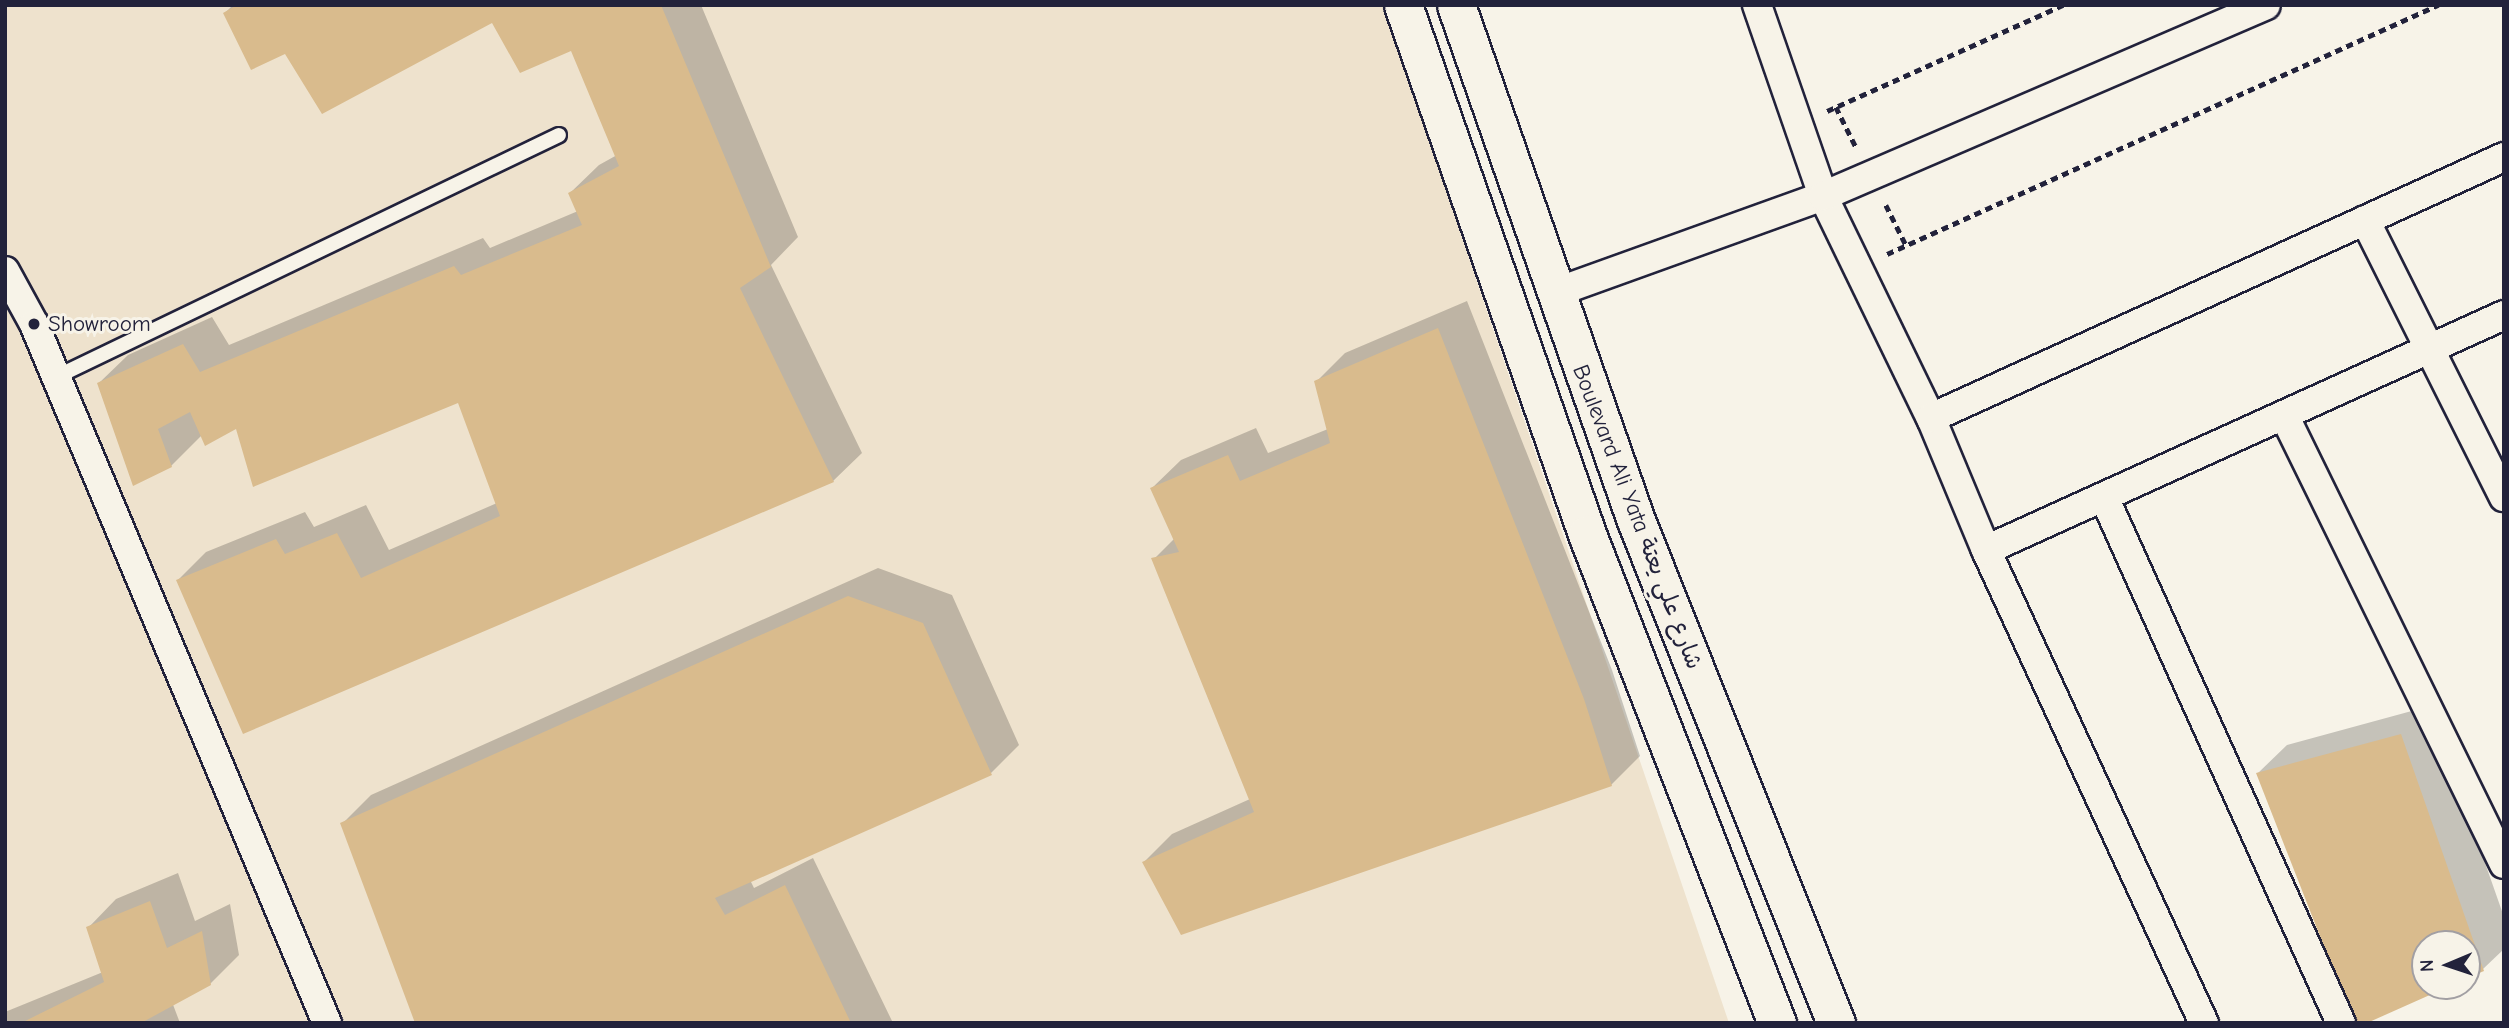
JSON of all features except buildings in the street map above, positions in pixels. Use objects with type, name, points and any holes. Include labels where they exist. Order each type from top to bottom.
[{"type":"street","points":[[1403,5],[1587,534],[1777,1023]]},
{"type":"street","name":"Boulevard Ali Yata شارع علي يعتة","points":[[1456,5],[1554,293],[1703,693],[1836,1023]]},
{"type":"street","points":[[1757,5],[1823,196],[1931,418],[1986,550],[2204,1023]]},
{"type":"street","points":[[1554,293],[1823,196],[2266,5]]},
{"type":"street","points":[[1931,418],[2504,157]]},
{"type":"street","points":[[2365,220],[2504,497]]},
{"type":"street","points":[[5,271],[56,377],[327,1023]]},
{"type":"street","points":[[1986,550],[2504,315]]},
{"type":"street","points":[[2284,415],[2504,864]]},
{"type":"street","points":[[2104,497],[2341,1023]]},
{"type":"lane","points":[[56,377],[559,135]]},
{"type":"path","points":[[1798,124],[2063,5]]},
{"type":"path","points":[[1858,267],[2438,5]]},
{"type":"shaded area","points":[[5,5],[1383,5],[1729,1023],[5,1023]]},
{"type":"place","name":"Showroom","points":[[34,324]]}]
